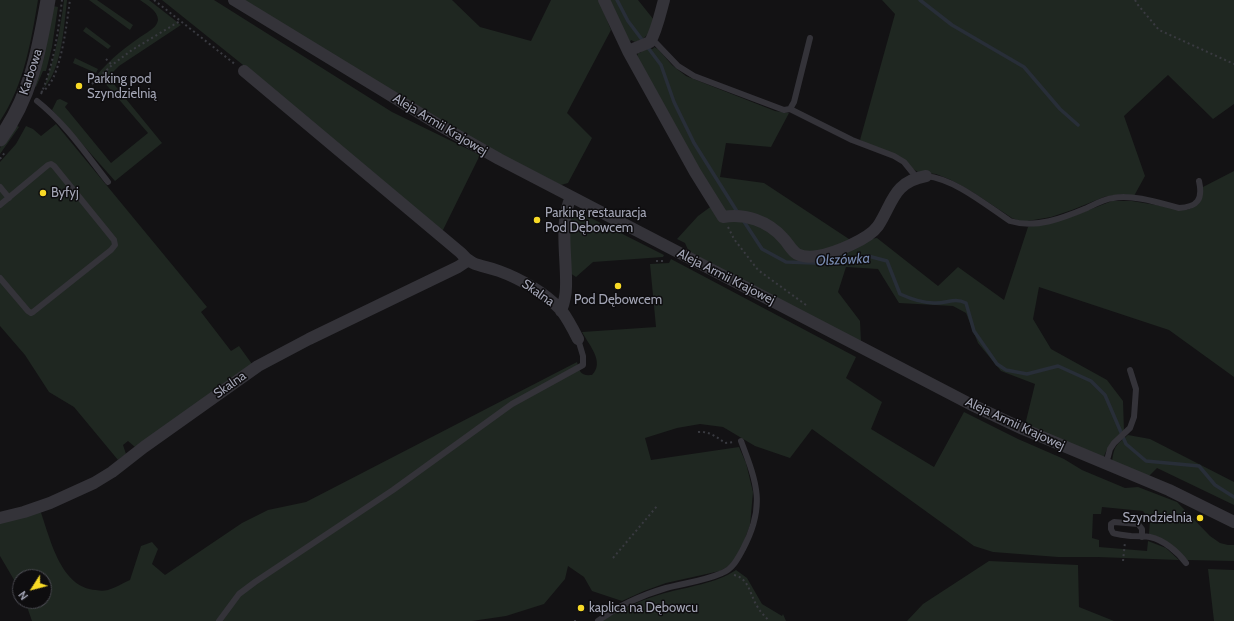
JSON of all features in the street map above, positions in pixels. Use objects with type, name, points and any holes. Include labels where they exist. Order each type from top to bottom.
[{"type":"street","name":"Karbowa","points":[[0,139],[20,106],[31,80],[39,51],[48,0]]},
{"type":"street","name":"Aleja Armii Krajowej","points":[[234,0],[451,132],[571,197],[970,404],[1106,465],[1169,490],[1234,522]]},
{"type":"street","points":[[604,0],[632,50],[695,172],[727,216],[745,216],[771,226],[780,234],[793,251],[798,254],[816,256],[827,254],[854,243],[872,233],[878,226],[892,198],[899,190],[921,177]]},
{"type":"street","points":[[632,50],[650,42],[655,31],[664,0]]},
{"type":"street","name":"Skalna","points":[[244,71],[461,253],[467,261],[499,271],[519,280],[544,295],[561,311],[578,339]]},
{"type":"street","points":[[561,311],[566,288],[566,210],[571,197]]},
{"type":"street","name":"Skalna","points":[[0,518],[50,503],[94,483],[112,472],[258,366],[309,339],[458,267],[467,261]]},
{"type":"lane","points":[[790,109],[794,102],[810,38]]},
{"type":"lane","points":[[650,42],[656,43],[678,66],[694,76],[777,108],[784,110],[790,109],[852,140],[894,156],[904,162],[921,177],[935,177],[949,182],[1010,221],[1021,224],[1052,221],[1112,198],[1120,197],[1186,208],[1195,204],[1199,200],[1201,194],[1199,181]]},
{"type":"lane","points":[[37,101],[49,110],[59,121],[108,182]]},
{"type":"lane","points":[[0,205],[51,164],[114,240],[114,246],[111,250],[33,312],[28,311],[0,278]]},
{"type":"lane","points":[[0,187],[9,198]]},
{"type":"lane","points":[[219,621],[239,594],[255,582],[393,490],[512,404],[583,364],[583,356],[578,339]]},
{"type":"lane","points":[[1106,465],[1110,448],[1130,428],[1134,417],[1136,389],[1130,370]]},
{"type":"lane","points":[[598,621],[615,610],[644,595],[710,578],[723,573],[732,566],[739,557],[751,534],[756,520],[757,501],[754,475],[741,441]]},
{"type":"lane","points":[[1142,537],[1142,528],[1138,524],[1114,522],[1111,524],[1111,531],[1115,534],[1142,537],[1152,538],[1168,546],[1182,557],[1186,563]]},
{"type":"path","points":[[62,0],[52,62],[41,92],[48,87],[55,74],[63,46],[70,0]]},
{"type":"path","points":[[154,0],[244,71]]},
{"type":"path","points":[[1135,0],[1159,30],[1234,64]]},
{"type":"path","points":[[92,84],[112,64],[180,21]]},
{"type":"path","points":[[106,59],[112,64]]},
{"type":"path","points":[[727,216],[734,240],[758,270],[808,306]]},
{"type":"path","points":[[656,261],[663,261]]},
{"type":"path","points":[[698,432],[702,431],[714,435],[725,443],[741,441]]},
{"type":"path","points":[[613,558],[658,505]]},
{"type":"path","points":[[1123,561],[1124,548]]},
{"type":"path","points":[[723,573],[736,575],[743,578],[757,606],[769,621]]},
{"type":"shaded area","points":[[0,0],[38,0],[29,47],[21,78],[0,121]]},
{"type":"shaded area","points":[[64,0],[67,0],[61,46],[55,69],[44,88],[57,44]]},
{"type":"shaded area","points":[[89,0],[97,0],[133,25],[130,30]]},
{"type":"shaded area","points":[[140,0],[149,0],[181,25],[119,66],[108,77],[162,143],[115,181],[52,110],[57,100],[60,99],[68,103],[65,107],[111,163],[148,133],[103,81],[96,76],[120,52],[157,24],[158,17],[152,8]]},
{"type":"shaded area","points":[[162,0],[214,0],[392,112],[480,155],[442,232],[273,89]]},
{"type":"shaded area","points":[[243,0],[452,0],[480,27],[531,41],[551,0],[599,0],[611,30],[567,113],[592,138],[568,183],[561,185],[454,129]]},
{"type":"shaded area","points":[[607,0],[638,0],[654,20],[649,35],[635,42],[631,40],[630,42]]},
{"type":"shaded area","points":[[882,0],[1234,0],[1234,104],[1213,119],[1168,75],[1124,116],[1145,176],[1134,196],[1122,194],[1104,197],[1051,217],[1022,222],[1012,218],[971,191],[951,180],[936,174],[918,172],[860,140],[895,14]]},
{"type":"shaded area","points":[[53,6],[58,7],[52,47],[46,71],[43,71],[36,87],[35,86]]},
{"type":"shaded area","points":[[86,27],[111,46],[108,49],[83,31]]},
{"type":"shaded area","points":[[654,47],[658,49],[672,65],[686,76],[775,111],[789,113],[771,147],[726,143],[720,177],[764,183],[852,241],[825,252],[799,251],[783,232],[724,214],[637,58],[638,52],[640,53],[651,48],[653,49]]},
{"type":"shaded area","points":[[75,58],[98,69],[96,73],[73,63]]},
{"type":"shaded area","points":[[56,124],[207,307],[201,312],[231,351],[239,346],[252,364],[135,447],[128,441],[123,445],[126,454],[118,460],[74,407],[49,392],[25,355],[0,326],[0,162],[16,144],[26,126],[33,129],[41,136]]},
{"type":"shaded area","points":[[16,125],[19,127],[0,154],[0,148]]},
{"type":"shaded area","points":[[1234,171],[1234,377],[1169,330],[1039,287],[1033,319],[1051,349],[1107,380],[1123,401],[1124,431],[1111,444],[1103,459],[1025,425],[1035,384],[1001,371],[978,343],[966,313],[953,306],[899,303],[878,269],[846,267],[838,292],[860,321],[861,342],[689,252],[685,243],[677,239],[698,216],[713,205],[721,220],[761,224],[797,256],[867,239],[877,238],[938,286],[958,267],[1004,300],[1028,227],[1073,216],[1112,201],[1132,201],[1186,210],[1190,209],[1197,205],[1201,199],[1203,187]]},
{"type":"shaded area","points":[[575,213],[583,214],[664,255],[663,257],[593,262],[576,277],[570,273],[568,221]]},
{"type":"shaded area","points":[[671,259],[856,357],[846,378],[882,402],[871,429],[934,467],[964,412],[1018,439],[1064,459],[1082,470],[1125,488],[1138,487],[1177,502],[1210,536],[1220,543],[1234,545],[1234,561],[1187,560],[1170,544],[1149,534],[1150,520],[1143,511],[1102,507],[1101,514],[1093,514],[1092,538],[1099,540],[1099,547],[1147,551],[1148,541],[1166,548],[1179,560],[1058,557],[993,552],[974,546],[812,429],[790,458],[755,446],[723,427],[700,424],[677,428],[645,438],[651,460],[739,447],[746,463],[753,492],[750,525],[743,544],[732,564],[720,571],[666,583],[622,601],[592,591],[584,577],[568,566],[565,579],[544,604],[506,616],[472,621],[32,621],[28,609],[52,609],[52,569],[12,569],[12,576],[0,556],[0,520],[40,510],[58,559],[65,571],[73,580],[84,587],[105,591],[130,580],[141,546],[152,542],[158,549],[152,564],[165,575],[242,523],[268,510],[306,502],[577,362],[581,373],[585,375],[592,375],[596,370],[596,359],[592,348],[582,332],[656,327],[650,264],[669,263]]},
{"type":"shaded area","points":[[1128,435],[1150,439],[1234,482],[1234,505],[1157,468],[1149,476],[1112,462],[1116,446]]},
{"type":"shaded area","points":[[989,561],[1078,565],[1079,607],[1114,621],[907,621],[923,604]]},
{"type":"shaded area","points":[[1208,569],[1234,570],[1234,621],[1214,621]]},
{"type":"shaded area","points":[[736,570],[747,578],[762,604],[782,616],[783,614],[786,621],[602,621],[624,608],[640,601],[702,584],[720,578]]},
{"type":"waterway","name":"Olszówka","points":[[617,0],[628,21],[661,65],[674,102],[694,143],[738,213]]},
{"type":"waterway","points":[[920,0],[952,25],[1024,67],[1060,109],[1078,125]]},
{"type":"waterway","name":"Olszówka","points":[[743,220],[762,249],[786,262],[843,262],[868,256],[887,261],[900,294],[925,302],[938,303],[962,301],[966,303],[974,331],[997,364],[1006,370],[1027,374],[1058,366],[1091,381],[1105,395],[1126,444],[1146,461],[1199,466],[1215,485],[1234,497]]},
{"type":"place","name":"Parking pod Szyndzielnią","points":[[79,86]]},
{"type":"place","name":"Byfyj","points":[[43,193]]},
{"type":"place","name":"Parking restauracja Pod Dębowcem","points":[[537,220]]},
{"type":"place","name":"Pod Dębowcem","points":[[618,286]]},
{"type":"place","name":"Szyndzielnia","points":[[1200,518]]},
{"type":"place","name":"kaplica na Dębowcu","points":[[581,608]]}]
